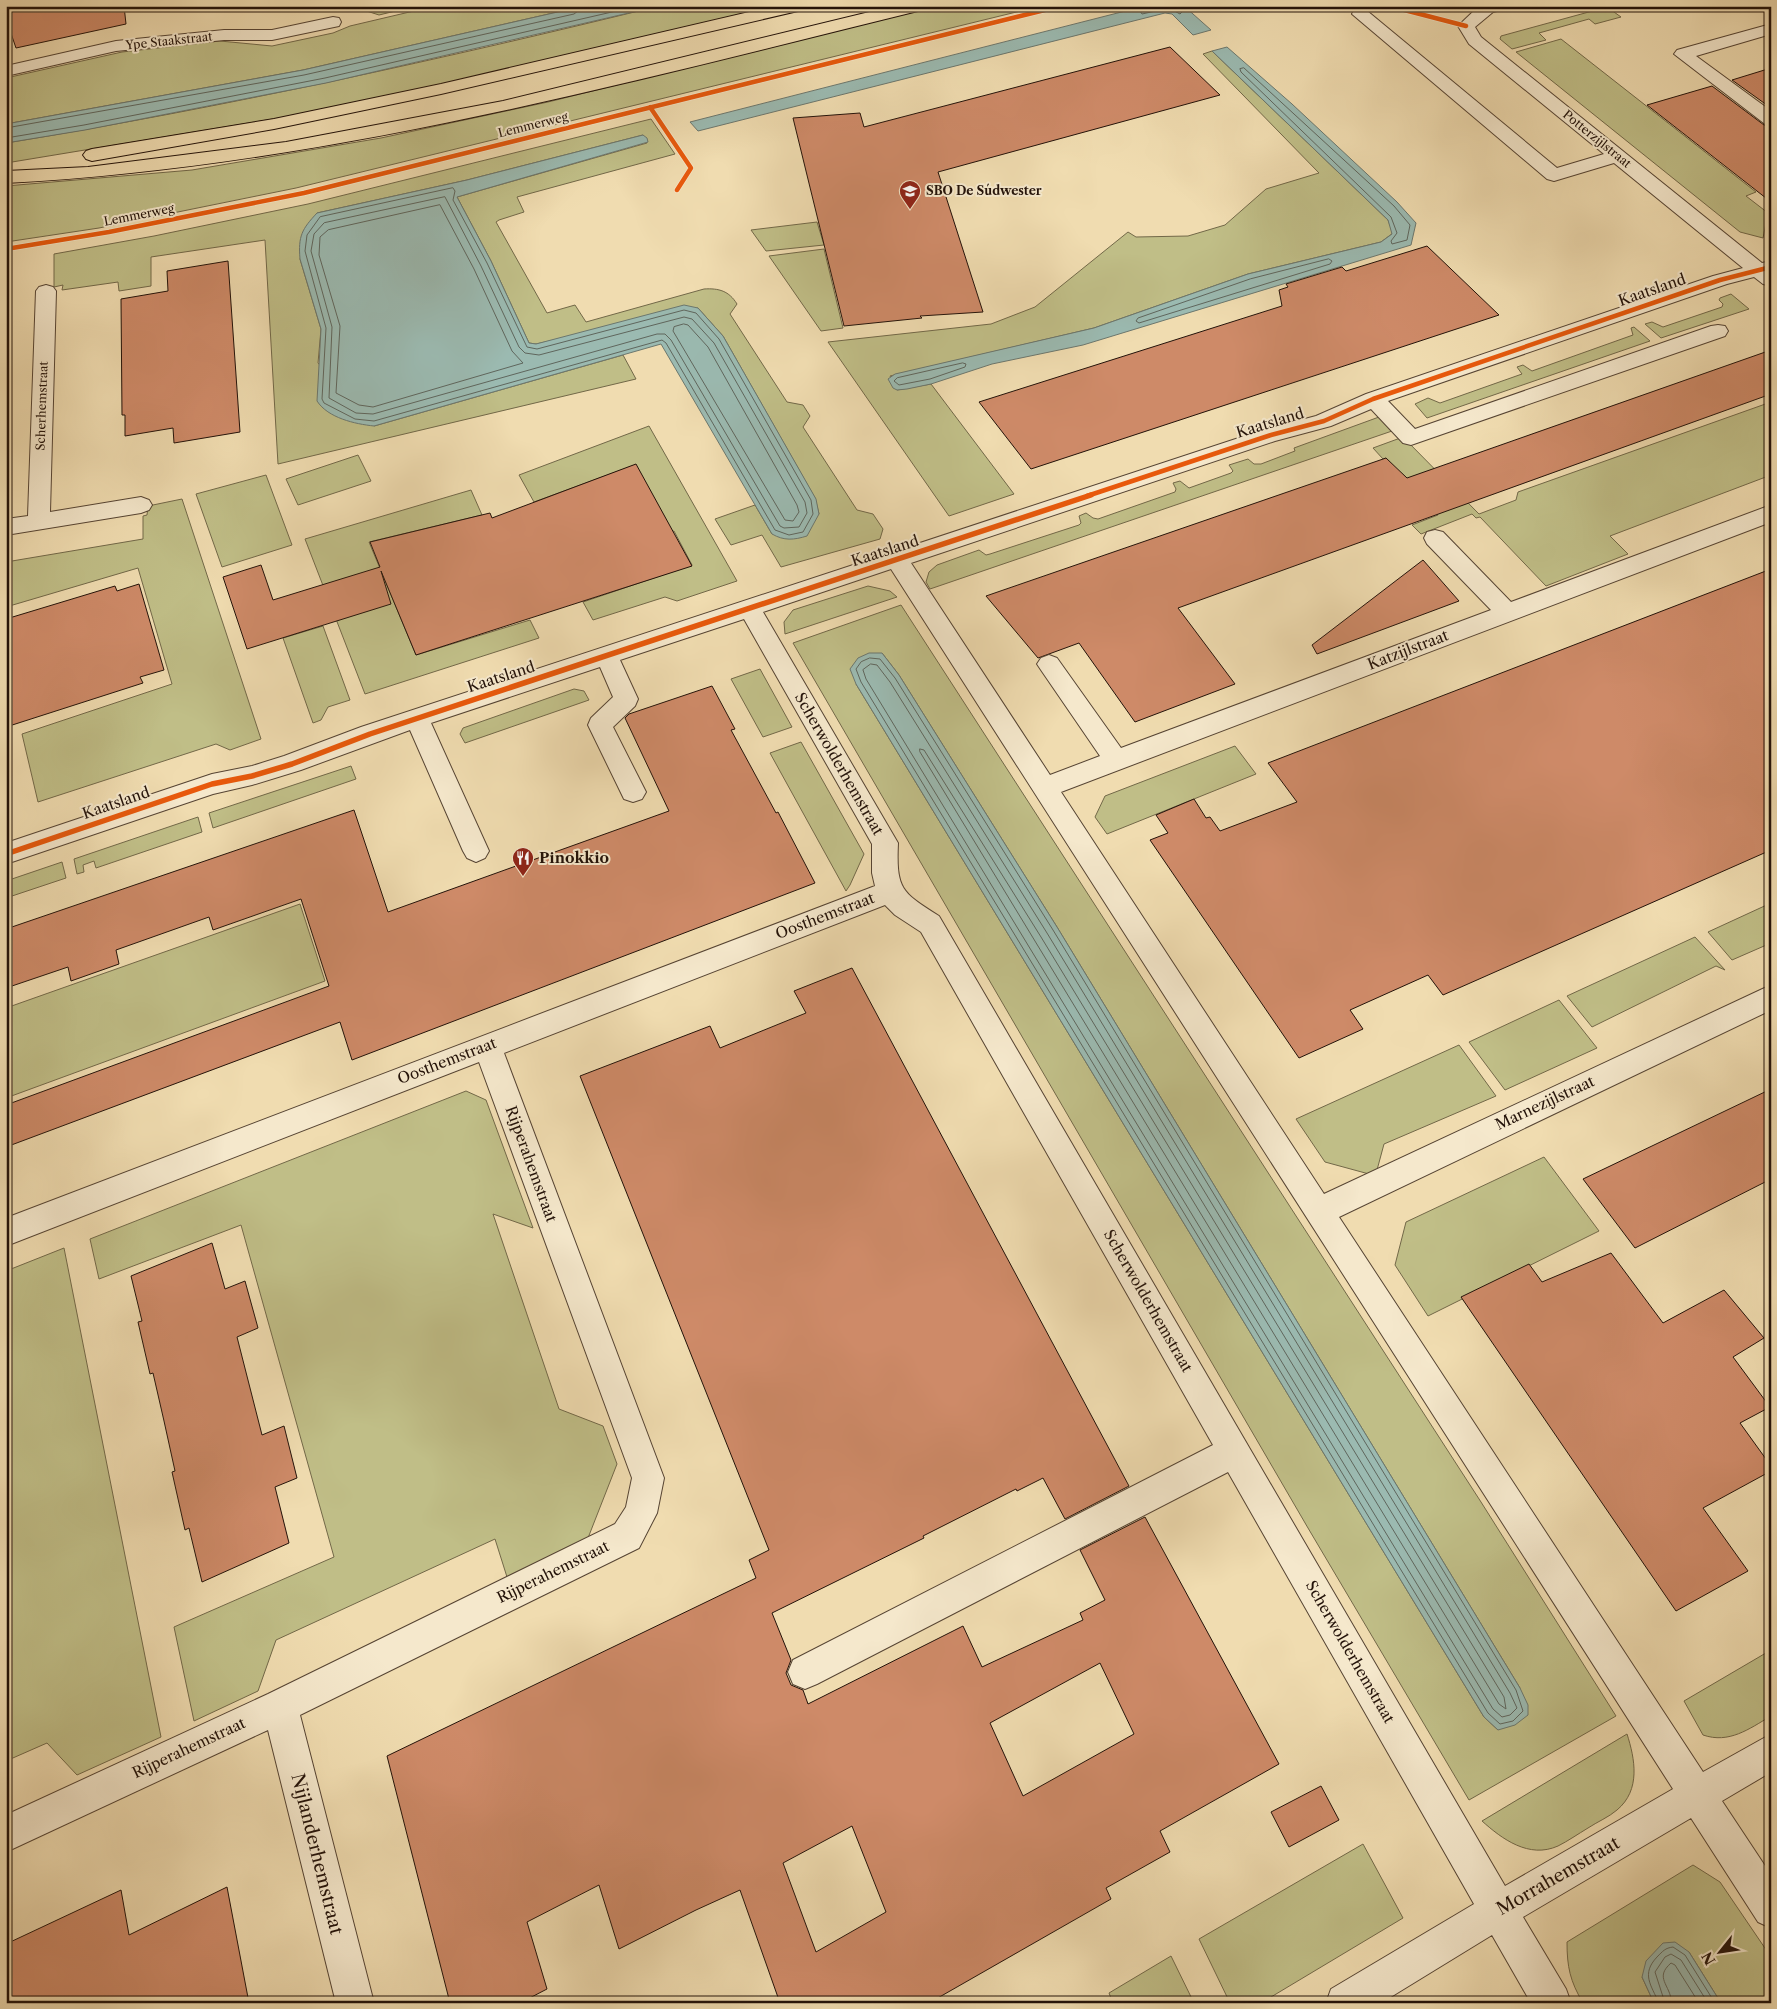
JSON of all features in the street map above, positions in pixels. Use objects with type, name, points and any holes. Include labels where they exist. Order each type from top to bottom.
[{"type":"main road","points":[[6,171],[56,160],[274,124],[440,89],[798,6]]},
{"type":"main road","name":"Lemmerweg","points":[[6,177],[88,173],[286,148],[503,106],[916,6]]},
{"type":"street","name":"Potterzijlstraat","points":[[1495,6],[1487,8],[1466,26],[1475,40],[1617,156],[1767,273]]},
{"type":"street","points":[[1360,14],[1554,175],[1617,156]]},
{"type":"street","name":"Ype Staakstraat","points":[[6,71],[116,46],[224,35],[272,35],[333,22]]},
{"type":"street","points":[[1771,29],[1683,54],[1771,120]]},
{"type":"street","name":"Kaatsland","points":[[6,854],[212,784],[239,780],[417,718],[1271,435],[1308,425],[1361,406],[1373,399],[1720,280],[1767,273]]},
{"type":"street","name":"Scherhemstraat","points":[[39,521],[46,291]]},
{"type":"street","points":[[1373,399],[1411,438],[1718,331]]},
{"type":"street","points":[[6,526],[141,505]]},
{"type":"street","name":"Katzijlstraat","points":[[1045,787],[1771,513]]},
{"type":"street","points":[[1435,538],[1508,613]]},
{"type":"street","points":[[897,560],[1771,1909]]},
{"type":"street","name":"Scherwolderhemstraat","points":[[749,608],[885,843],[884,867],[888,892],[906,909],[930,924],[1552,2003]]},
{"type":"street","points":[[606,656],[626,698],[600,725],[633,792]]},
{"type":"street","points":[[1049,664],[1116,760]]},
{"type":"street","points":[[417,718],[476,851]]},
{"type":"street","name":"Oosthemstraat","points":[[6,1232],[888,892]]},
{"type":"street","name":"Marnezijlstraat","points":[[1320,1211],[1516,1116],[1771,997]]},
{"type":"street","name":"Rijperahemstraat","points":[[6,1834],[280,1706],[627,1536],[641,1513],[648,1478],[487,1046]]},
{"type":"street","points":[[805,1672],[1235,1451]]},
{"type":"street","name":"Nijlanderhemstraat","points":[[280,1706],[355,2003]]},
{"type":"street","name":"Morrahemstraat","points":[[1346,2003],[1499,1910],[1771,1752]]},
{"type":"shaded area","points":[[351,6],[416,6],[379,15]]},
{"type":"shaded area","points":[[435,6],[584,6],[303,70],[6,124],[6,78],[122,52],[220,41],[272,46],[333,33],[350,26]]},
{"type":"shaded area","points":[[659,6],[775,6],[474,77],[297,115],[6,163],[6,143],[170,114],[334,81],[497,45]]},
{"type":"shaded area","points":[[936,6],[1041,6],[296,188],[99,228],[6,242],[6,186],[192,170],[381,138],[548,102]]},
{"type":"shaded area","points":[[1607,7],[1621,17],[1595,24],[1589,19],[1539,33],[1546,40],[1512,49],[1500,39],[1501,36]]},
{"type":"shaded area","points":[[1561,39],[1756,192],[1746,196],[1768,213],[1763,238],[1740,232],[1516,52]]},
{"type":"shaded area","points":[[1212,51],[1388,220],[1393,233],[1381,242],[1248,274],[1094,328],[890,376],[897,390],[931,384],[1014,494],[949,516],[828,342],[991,324],[1035,307],[1128,232],[1136,237],[1188,236],[1225,225],[1266,189],[1319,173],[1203,54]]},
{"type":"shaded area","points":[[651,119],[675,154],[517,197],[524,212],[496,222],[547,313],[575,305],[586,322],[704,289],[719,290],[731,296],[737,304],[730,314],[787,402],[803,405],[810,416],[803,427],[857,510],[873,514],[883,529],[880,539],[781,567],[762,535],[731,545],[715,519],[755,505],[772,534],[819,514],[815,498],[723,336],[698,308],[536,344],[529,343],[491,261],[457,197],[647,143],[643,135],[467,180],[317,213],[300,259],[321,329],[318,363],[374,426],[623,355],[636,379],[278,464],[265,240],[151,257],[151,286],[119,291],[118,282],[62,290],[63,285],[54,287],[54,254],[154,236],[308,204]]},
{"type":"shaded area","points":[[817,222],[824,245],[766,251],[751,230]]},
{"type":"shaded area","points":[[824,249],[843,328],[821,331],[769,256]]},
{"type":"shaded area","points":[[1731,294],[1749,309],[1661,338],[1645,324],[1652,322],[1663,327],[1722,307],[1723,304],[1719,300],[1720,298]]},
{"type":"shaded area","points":[[1634,327],[1650,341],[1427,418],[1415,404],[1428,398],[1440,403],[1522,374],[1517,367],[1523,365],[1532,371],[1633,335],[1631,328]]},
{"type":"shaded area","points":[[1771,402],[1771,475],[1610,536],[1628,554],[1546,586],[1480,517],[1476,518],[1472,514],[1421,534],[1412,525],[1438,515],[1386,458],[1383,459],[1373,448],[1403,437],[1479,514],[1516,500],[1518,492]]},
{"type":"shaded area","points":[[1379,417],[1395,430],[930,589],[926,582],[929,572],[937,565],[979,550],[986,555],[990,554],[1079,525],[1081,523],[1079,516],[1086,513],[1098,519],[1175,492],[1176,489],[1173,483],[1180,481],[1189,488],[1231,473],[1233,471],[1229,465],[1248,459],[1254,464],[1261,464],[1295,451],[1294,448]]},
{"type":"shaded area","points":[[649,426],[737,581],[677,601],[665,597],[593,620],[583,602],[692,565],[674,531],[640,541],[635,465],[534,502],[519,475]]},
{"type":"shaded area","points":[[358,455],[371,481],[298,505],[286,479]]},
{"type":"shaded area","points":[[266,475],[292,545],[222,567],[196,494]]},
{"type":"shaded area","points":[[471,490],[482,515],[369,542],[416,655],[530,620],[539,638],[365,694],[305,539]]},
{"type":"shaded area","points":[[182,499],[261,739],[230,750],[216,744],[38,802],[22,734],[172,684],[138,568],[6,607],[6,562],[143,539],[143,516],[147,515],[148,506]]},
{"type":"shaded area","points":[[868,586],[890,591],[897,597],[785,634],[784,622],[793,610]]},
{"type":"shaded area","points":[[901,605],[1481,1502],[1616,1716],[1469,1800],[1308,1528],[793,643]],"holes":[[[882,653],[899,675],[1057,927],[1520,1688],[1498,1730],[1484,1717],[856,684]]]},
{"type":"shaded area","points":[[323,626],[350,700],[328,707],[321,720],[313,723],[283,638]]},
{"type":"shaded area","points":[[760,669],[792,727],[763,737],[731,679]]},
{"type":"shaded area","points":[[574,689],[584,691],[589,700],[465,743],[460,734],[463,728]]},
{"type":"shaded area","points":[[801,742],[864,854],[846,891],[770,753]]},
{"type":"shaded area","points":[[1235,746],[1256,774],[1107,834],[1095,817],[1105,796]]},
{"type":"shaded area","points":[[351,766],[356,779],[213,828],[209,813]]},
{"type":"shaded area","points":[[198,817],[202,832],[96,868],[94,861],[83,865],[84,872],[77,874],[74,859]]},
{"type":"shaded area","points":[[62,862],[66,878],[6,898],[6,881]]},
{"type":"shaded area","points":[[1771,903],[1771,943],[1732,960],[1708,932]]},
{"type":"shaded area","points":[[300,904],[325,981],[6,1098],[6,1008]]},
{"type":"shaded area","points":[[1695,937],[1725,970],[1716,966],[1592,1027],[1567,996]]},
{"type":"shaded area","points":[[1559,1000],[1597,1048],[1505,1090],[1469,1042]]},
{"type":"shaded area","points":[[1459,1045],[1496,1096],[1384,1144],[1377,1170],[1369,1174],[1325,1162],[1296,1119]]},
{"type":"shaded area","points":[[466,1091],[486,1100],[533,1228],[493,1214],[559,1409],[603,1426],[617,1464],[588,1538],[507,1577],[495,1539],[276,1640],[258,1691],[194,1721],[174,1627],[334,1557],[241,1225],[99,1279],[90,1239]]},
{"type":"shaded area","points":[[1544,1157],[1599,1231],[1428,1316],[1395,1265],[1406,1222]]},
{"type":"shaded area","points":[[64,1248],[161,1737],[77,1775],[47,1743],[6,1761],[6,1271]]},
{"type":"shaded area","points":[[1771,1650],[1771,1716],[1738,1734],[1722,1738],[1703,1735],[1684,1701]]},
{"type":"shaded area","points":[[1627,1734],[1634,1764],[1633,1784],[1630,1793],[1625,1802],[1614,1813],[1569,1840],[1547,1849],[1526,1849],[1507,1840],[1482,1821]]},
{"type":"shaded area","points":[[1363,1844],[1403,1918],[1261,2003],[1230,2003],[1199,1939]]},
{"type":"shaded area","points":[[1693,1865],[1720,1882],[1771,1957],[1771,2003],[1721,2003],[1689,1952],[1642,1977],[1654,2003],[1583,2003],[1570,1974],[1567,1942]]},
{"type":"shaded area","points":[[1171,1956],[1194,2003],[1113,2003],[1109,1993]]},
{"type":"water","points":[[584,6],[659,6],[326,83],[85,130],[6,143],[6,124],[303,70]]},
{"type":"water","points":[[1145,6],[1184,6],[1211,30],[1193,35],[1172,14],[1165,13],[698,131],[690,122]]},
{"type":"water","points":[[1227,47],[1292,104],[1397,202],[1416,223],[1411,245],[1083,345],[992,364],[931,384],[907,389],[897,390],[893,388],[888,379],[895,374],[1094,328],[1248,274],[1381,242],[1392,234],[1388,220],[1212,51]]},
{"type":"water","points":[[643,135],[647,138],[648,142],[457,197],[491,261],[529,343],[536,344],[684,305],[698,308],[723,336],[816,499],[819,514],[807,536],[789,539],[772,534],[661,344],[374,426],[351,422],[335,416],[317,401],[321,329],[300,259],[300,244],[302,233],[317,213],[467,180]]},
{"type":"water","points":[[869,653],[882,653],[899,675],[1057,927],[1520,1688],[1528,1705],[1528,1715],[1515,1725],[1498,1730],[1484,1717],[856,684],[850,669],[858,658]]},
{"type":"water","points":[[1675,1942],[1689,1952],[1721,2003],[1654,2003],[1642,1977],[1646,1961],[1663,1943]]},
{"type":"building","points":[[6,6],[124,6],[126,24],[16,48],[6,19]]},
{"type":"building","points":[[1170,47],[1220,95],[938,172],[983,312],[920,316],[922,318],[844,326],[793,118],[860,113],[864,127]]},
{"type":"building","points":[[1771,68],[1771,108],[1732,80]]},
{"type":"building","points":[[1712,86],[1764,125],[1771,127],[1771,202],[1647,105]]},
{"type":"building","points":[[1427,246],[1499,315],[1031,469],[979,402],[1282,306],[1279,290],[1288,287],[1286,284],[1342,267],[1346,271]]},
{"type":"building","points":[[228,261],[240,432],[174,443],[173,428],[125,436],[125,415],[122,415],[121,299],[168,291],[167,271]]},
{"type":"building","points":[[1771,350],[1771,394],[1178,608],[1235,684],[1135,722],[1079,643],[1038,658],[986,596],[1386,458],[1407,478]]},
{"type":"building","points":[[636,464],[692,566],[416,655],[381,571],[391,604],[247,649],[223,577],[261,565],[273,600],[380,567],[370,542],[490,513],[492,518]]},
{"type":"building","points":[[1423,560],[1459,601],[1317,654],[1312,645]]},
{"type":"building","points":[[1771,569],[1771,850],[1443,995],[1428,975],[1350,1010],[1363,1029],[1299,1058],[1150,840],[1168,833],[1156,815],[1194,799],[1206,818],[1210,817],[1220,831],[1297,802],[1268,763]]},
{"type":"building","points":[[139,584],[164,670],[140,677],[143,683],[6,727],[6,619],[115,586],[117,591]]},
{"type":"building","points":[[712,686],[735,729],[731,730],[776,813],[778,812],[815,883],[352,1060],[340,1022],[6,1147],[6,1105],[329,986],[301,899],[213,930],[209,917],[116,950],[119,964],[71,981],[68,967],[6,988],[6,929],[354,810],[388,912],[669,811],[625,718],[629,714]]},
{"type":"building","points":[[852,968],[1129,1486],[1065,1519],[1043,1478],[1017,1491],[1016,1489],[923,1536],[924,1538],[772,1613],[791,1660],[786,1673],[791,1685],[803,1690],[808,1704],[963,1626],[982,1667],[1083,1620],[1080,1613],[1105,1600],[1080,1550],[1145,1517],[1279,1764],[1160,1831],[1170,1852],[1106,1888],[1111,1899],[929,2003],[780,2003],[740,1890],[619,1949],[599,1885],[527,1922],[547,1989],[520,2003],[450,2003],[387,1756],[756,1578],[749,1560],[769,1550],[580,1076],[710,1026],[720,1048],[806,1013],[794,991]],"holes":[[[1100,1663],[1134,1734],[1023,1796],[990,1723]],[[852,1826],[886,1912],[816,1952],[783,1863]]]},
{"type":"building","points":[[1771,1089],[1771,1179],[1635,1248],[1583,1179]]},
{"type":"building","points":[[212,1243],[225,1289],[245,1281],[258,1328],[237,1337],[262,1435],[284,1426],[297,1478],[275,1487],[289,1543],[202,1582],[189,1528],[185,1530],[172,1472],[175,1471],[164,1421],[153,1373],[150,1374],[138,1322],[142,1321],[131,1276]]},
{"type":"building","points":[[1611,1253],[1663,1323],[1724,1290],[1764,1338],[1733,1357],[1770,1407],[1740,1423],[1771,1466],[1771,1471],[1703,1508],[1748,1571],[1676,1611],[1461,1297],[1529,1264],[1542,1282]]},
{"type":"building","points":[[1321,1786],[1339,1820],[1289,1847],[1271,1812]]},
{"type":"building","points":[[227,1887],[249,2003],[6,2003],[6,1944],[121,1890],[129,1935]]},
{"type":"cycle path","points":[[6,249],[109,232],[304,193],[1061,6]]},
{"type":"cycle path","points":[[1389,6],[1466,26]]},
{"type":"cycle path","points":[[650,107],[691,168],[677,190]]},
{"type":"cycle path","points":[[6,854],[212,784],[252,776],[292,764],[370,734],[1271,435],[1324,421],[1373,399],[1720,280],[1771,267]]},
{"type":"place","name":"SBO De Súdwester","points":[[910,210]]},
{"type":"place","name":"Pinokkio","points":[[523,877]]}]
